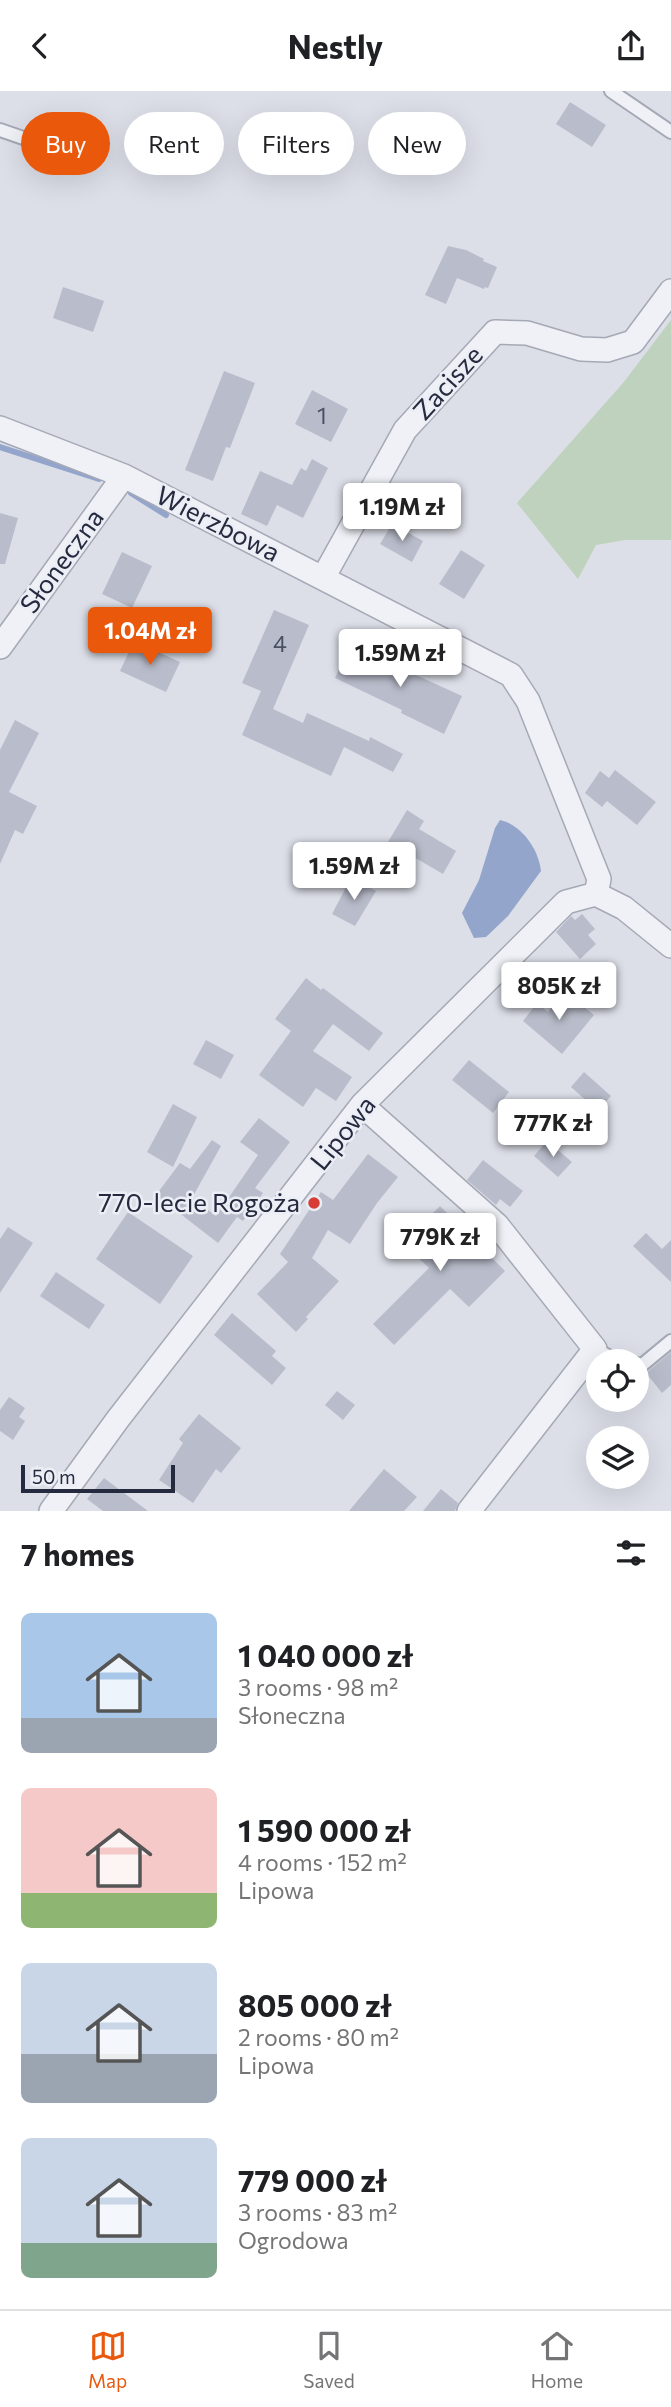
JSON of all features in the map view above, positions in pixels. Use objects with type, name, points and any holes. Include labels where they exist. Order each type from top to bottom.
[{"type":"street","name":"Zacisze","points":[[323,578],[405,431],[495,332],[527,333],[581,349],[607,350],[633,342],[671,292]]},
{"type":"street","name":"Wierzbowa","points":[[0,428],[124,476],[511,675],[528,701],[598,879],[596,894]]},
{"type":"street","name":"Słoneczna","points":[[0,647],[124,476]]},
{"type":"street","points":[[596,894],[624,908],[671,946]]},
{"type":"street","name":"Lipowa","points":[[51,1511],[118,1419],[362,1105],[566,902],[596,894]]},
{"type":"street","points":[[362,1105],[498,1225],[595,1349]]},
{"type":"street","points":[[469,1511],[586,1361]]},
{"type":"lane","points":[[611,91],[671,132]]},
{"type":"lane","points":[[0,130],[21,137]]},
{"type":"lane","points":[[649,1359],[671,1341]]},
{"type":"green space","points":[[671,320],[671,540],[625,540],[596,545],[578,579],[517,503],[623,383]]},
{"type":"water","points":[[500,820],[515,827],[528,839],[537,855],[541,871],[508,916],[486,937],[474,938],[462,913],[479,880]]},
{"type":"building","points":[[570,102],[606,125],[592,147],[556,124]]},
{"type":"building","points":[[448,246],[466,250],[497,267],[488,288],[484,289],[457,278],[446,304],[425,295]]},
{"type":"building","points":[[63,287],[104,301],[93,332],[53,318]]},
{"type":"building","points":[[224,371],[255,383],[230,448],[226,447],[213,481],[185,470]]},
{"type":"building","points":[[312,390],[348,409],[331,442],[295,424]]},
{"type":"building","points":[[312,459],[328,468],[303,518],[277,505],[267,526],[241,514],[260,471],[292,485],[301,468],[306,471]]},
{"type":"building","points":[[0,513],[18,518],[5,564],[0,564]]},
{"type":"building","points":[[392,524],[423,541],[412,562],[380,544]]},
{"type":"building","points":[[461,550],[485,565],[464,599],[439,584]]},
{"type":"building","points":[[122,552],[152,566],[132,608],[102,594]]},
{"type":"building","points":[[274,610],[309,625],[273,709],[303,723],[307,713],[369,741],[370,737],[403,754],[393,772],[344,747],[331,776],[242,735],[261,691],[242,683]]},
{"type":"building","points":[[134,641],[180,662],[166,692],[120,671]]},
{"type":"building","points":[[350,645],[462,696],[444,734],[401,713],[402,710],[335,678]]},
{"type":"building","points":[[15,720],[39,733],[9,792],[37,806],[23,834],[15,830],[0,864],[0,750]]},
{"type":"building","points":[[615,770],[656,802],[637,825],[607,801],[602,807],[585,793],[600,771],[609,778]]},
{"type":"building","points":[[407,810],[424,821],[419,829],[456,851],[443,874],[388,842]]},
{"type":"building","points":[[351,878],[376,891],[355,926],[332,914]]},
{"type":"building","points":[[582,914],[595,929],[588,935],[596,944],[580,959],[556,932],[571,916],[575,920]]},
{"type":"building","points":[[306,978],[383,1033],[369,1051],[333,1024],[313,1051],[352,1077],[336,1101],[316,1088],[303,1107],[259,1075],[291,1031],[275,1019]]},
{"type":"building","points":[[564,991],[594,1015],[562,1054],[523,1021],[537,1003],[548,1012]]},
{"type":"building","points":[[206,1040],[234,1055],[221,1079],[193,1064]]},
{"type":"building","points":[[469,1060],[509,1092],[493,1113],[452,1080]]},
{"type":"building","points":[[584,1072],[611,1096],[598,1111],[571,1087]]},
{"type":"building","points":[[173,1104],[197,1117],[173,1167],[147,1152]]},
{"type":"building","points":[[259,1118],[290,1142],[255,1188],[263,1193],[243,1221],[237,1217],[218,1243],[156,1195],[180,1163],[190,1169],[212,1140],[221,1146],[192,1198],[216,1216],[258,1155],[240,1142]]},
{"type":"building","points":[[547,1141],[572,1162],[558,1177],[534,1156]]},
{"type":"building","points":[[368,1154],[398,1177],[350,1244],[328,1230],[312,1258],[339,1281],[296,1332],[257,1294],[288,1262],[280,1254],[321,1192],[333,1200]]},
{"type":"building","points":[[483,1160],[523,1191],[510,1207],[500,1199],[496,1205],[467,1180]]},
{"type":"building","points":[[440,1206],[505,1271],[469,1307],[450,1289],[394,1345],[373,1324],[429,1268],[403,1243]]},
{"type":"building","points":[[128,1212],[193,1256],[160,1304],[96,1259]]},
{"type":"building","points":[[8,1227],[33,1243],[0,1293],[0,1239]]},
{"type":"building","points":[[646,1233],[662,1249],[671,1240],[671,1282],[633,1246]]},
{"type":"building","points":[[56,1272],[105,1305],[89,1329],[40,1296]]},
{"type":"building","points":[[232,1313],[276,1351],[272,1356],[286,1368],[272,1385],[214,1335]]},
{"type":"building","points":[[671,1352],[671,1385],[662,1393],[649,1377],[649,1370]]},
{"type":"building","points":[[337,1391],[355,1405],[343,1420],[325,1405]]},
{"type":"building","points":[[9,1397],[25,1408],[19,1417],[25,1421],[13,1440],[0,1431],[0,1410]]},
{"type":"building","points":[[199,1414],[241,1448],[221,1473],[216,1469],[193,1503],[159,1480],[183,1443],[179,1439]]},
{"type":"building","points":[[384,1469],[417,1497],[404,1511],[349,1511]]},
{"type":"building","points":[[104,1478],[148,1511],[103,1511],[87,1499]]},
{"type":"building","points":[[441,1489],[458,1503],[455,1511],[423,1511]]},
{"type":"waterway","points":[[0,447],[99,479]]},
{"type":"waterway","points":[[131,493],[166,515]]},
{"type":"place","name":"770-lecie Rogoża","points":[[314,1203]]}]
